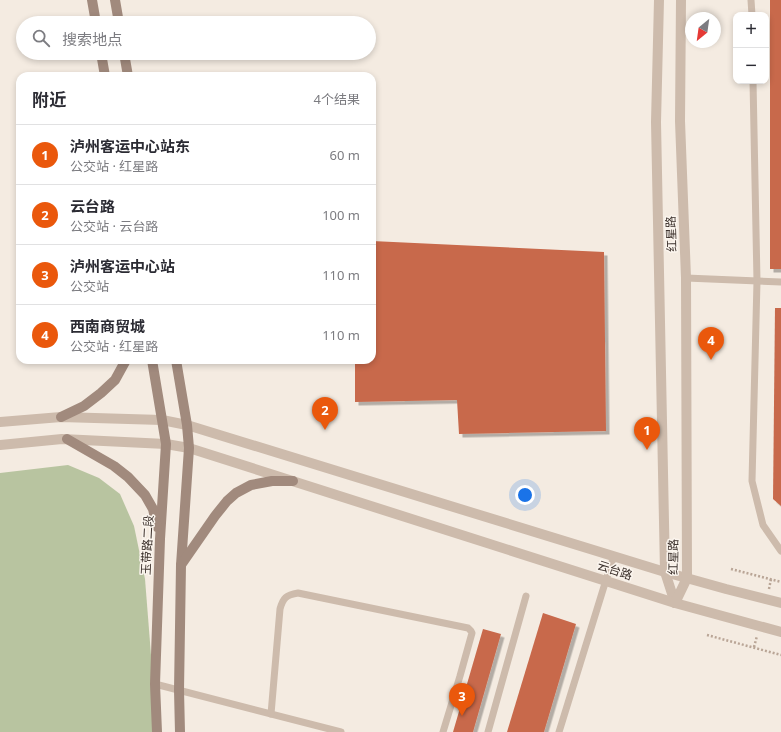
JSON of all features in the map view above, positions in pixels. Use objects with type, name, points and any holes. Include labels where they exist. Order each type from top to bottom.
[{"type":"main road","points":[[92,0],[95,16]]},
{"type":"main road","points":[[115,0],[118,16]]},
{"type":"main road","points":[[102,60],[104,72]]},
{"type":"main road","points":[[125,60],[127,72]]},
{"type":"main road","points":[[61,417],[84,406],[101,393],[115,380],[124,364]]},
{"type":"main road","name":"玉带路二段","points":[[153,364],[166,444],[160,539],[155,684],[157,732]]},
{"type":"main road","points":[[177,364],[187,424],[189,448],[181,565],[179,690],[180,732]]},
{"type":"main road","points":[[67,439],[114,466],[128,477],[145,495],[153,509],[160,539]]},
{"type":"main road","points":[[181,565],[215,516],[236,492],[251,485],[272,481],[293,481]]},
{"type":"street","name":"红星路","points":[[658,0],[656,122],[665,572],[675,603]]},
{"type":"street","name":"红星路","points":[[675,603],[687,578],[686,278],[680,121],[681,0]]},
{"type":"street","name":"云台路","points":[[0,422],[61,417],[162,420],[187,424],[665,572],[781,603]]},
{"type":"street","name":"云台路","points":[[0,445],[67,439],[166,444],[189,448],[675,603],[781,632]]},
{"type":"lane","points":[[751,0],[752,12]]},
{"type":"lane","points":[[753,84],[757,281],[752,481],[763,525],[781,551]]},
{"type":"lane","points":[[686,278],[781,282]]},
{"type":"lane","points":[[559,732],[614,556]]},
{"type":"lane","points":[[271,714],[280,609],[282,602],[286,597],[291,594],[298,593],[472,630],[443,732]]},
{"type":"lane","points":[[488,732],[526,596]]},
{"type":"lane","points":[[155,684],[341,732]]},
{"type":"path","points":[[731,569],[781,582]]},
{"type":"path","points":[[707,635],[781,655]]},
{"type":"green space","points":[[68,465],[99,478],[120,494],[134,526],[145,579],[154,693],[153,732],[0,732],[0,473]]},
{"type":"building","points":[[770,0],[781,0],[781,269],[770,269]]},
{"type":"building","points":[[376,241],[604,252],[606,431],[459,434],[457,400],[355,402],[355,364],[376,364]]},
{"type":"building","points":[[775,308],[781,308],[781,506],[773,499]]},
{"type":"building","points":[[543,613],[576,624],[544,732],[507,732]]},
{"type":"building","points":[[483,629],[501,634],[473,732],[453,732]]},
{"type":"place","name":"西南商贸城","points":[[711,360]]},
{"type":"place","name":"云台路","points":[[325,430]]},
{"type":"place","name":"泸州客运中心站东","points":[[647,450]]},
{"type":"place","name":"泸州客运中心站","points":[[462,716]]}]
